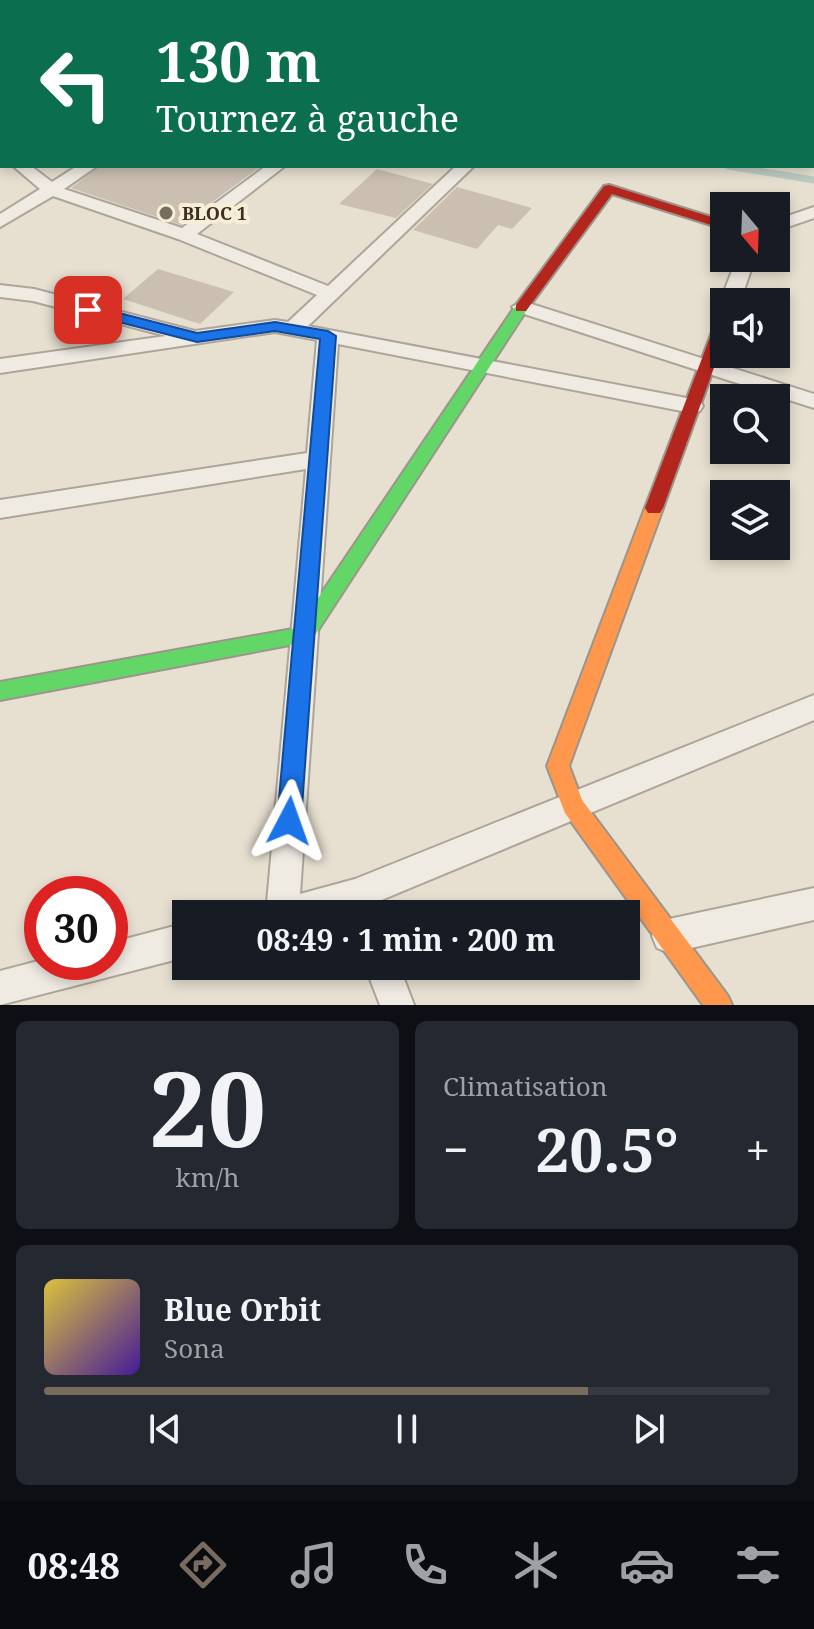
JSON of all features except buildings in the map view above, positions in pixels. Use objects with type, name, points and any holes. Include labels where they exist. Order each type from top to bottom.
[{"type":"street","points":[[24,168],[51,190],[184,235],[331,294]]},
{"type":"street","points":[[0,222],[86,168]]},
{"type":"street","points":[[184,235],[274,168]]},
{"type":"street","points":[[293,329],[464,168]]},
{"type":"street","points":[[0,691],[304,635],[522,307],[609,189],[710,221]]},
{"type":"street","points":[[790,221],[814,212]]},
{"type":"street","points":[[0,291],[34,295],[197,338]]},
{"type":"street","points":[[522,307],[814,401]]},
{"type":"street","points":[[0,366],[275,326],[692,406]]},
{"type":"street","points":[[285,900],[328,336]]},
{"type":"street","points":[[710,356],[558,766],[573,806],[719,1005]]},
{"type":"street","points":[[0,509],[318,459]]},
{"type":"street","points":[[370,900],[573,806],[814,707]]},
{"type":"street","points":[[669,936],[814,904]]},
{"type":"street","points":[[128,955],[172,944]]},
{"type":"street","points":[[0,988],[31,980]]},
{"type":"street","points":[[387,980],[397,1005]]},
{"type":"waterway","points":[[740,168],[814,180]]},
{"type":"traffic: fast","points":[[0,691],[304,635],[521,308]]},
{"type":"traffic: slow","points":[[654,508],[558,766],[573,806],[719,1005]]},
{"type":"traffic: jam","points":[[521,308],[609,189],[710,221]]},
{"type":"traffic: jam","points":[[654,508],[710,357]]},
{"type":"place","name":"BLOC 1","points":[[166,213]]},
{"type":"route","points":[[88,310],[197,338],[275,326],[328,336],[289,821]]}]
